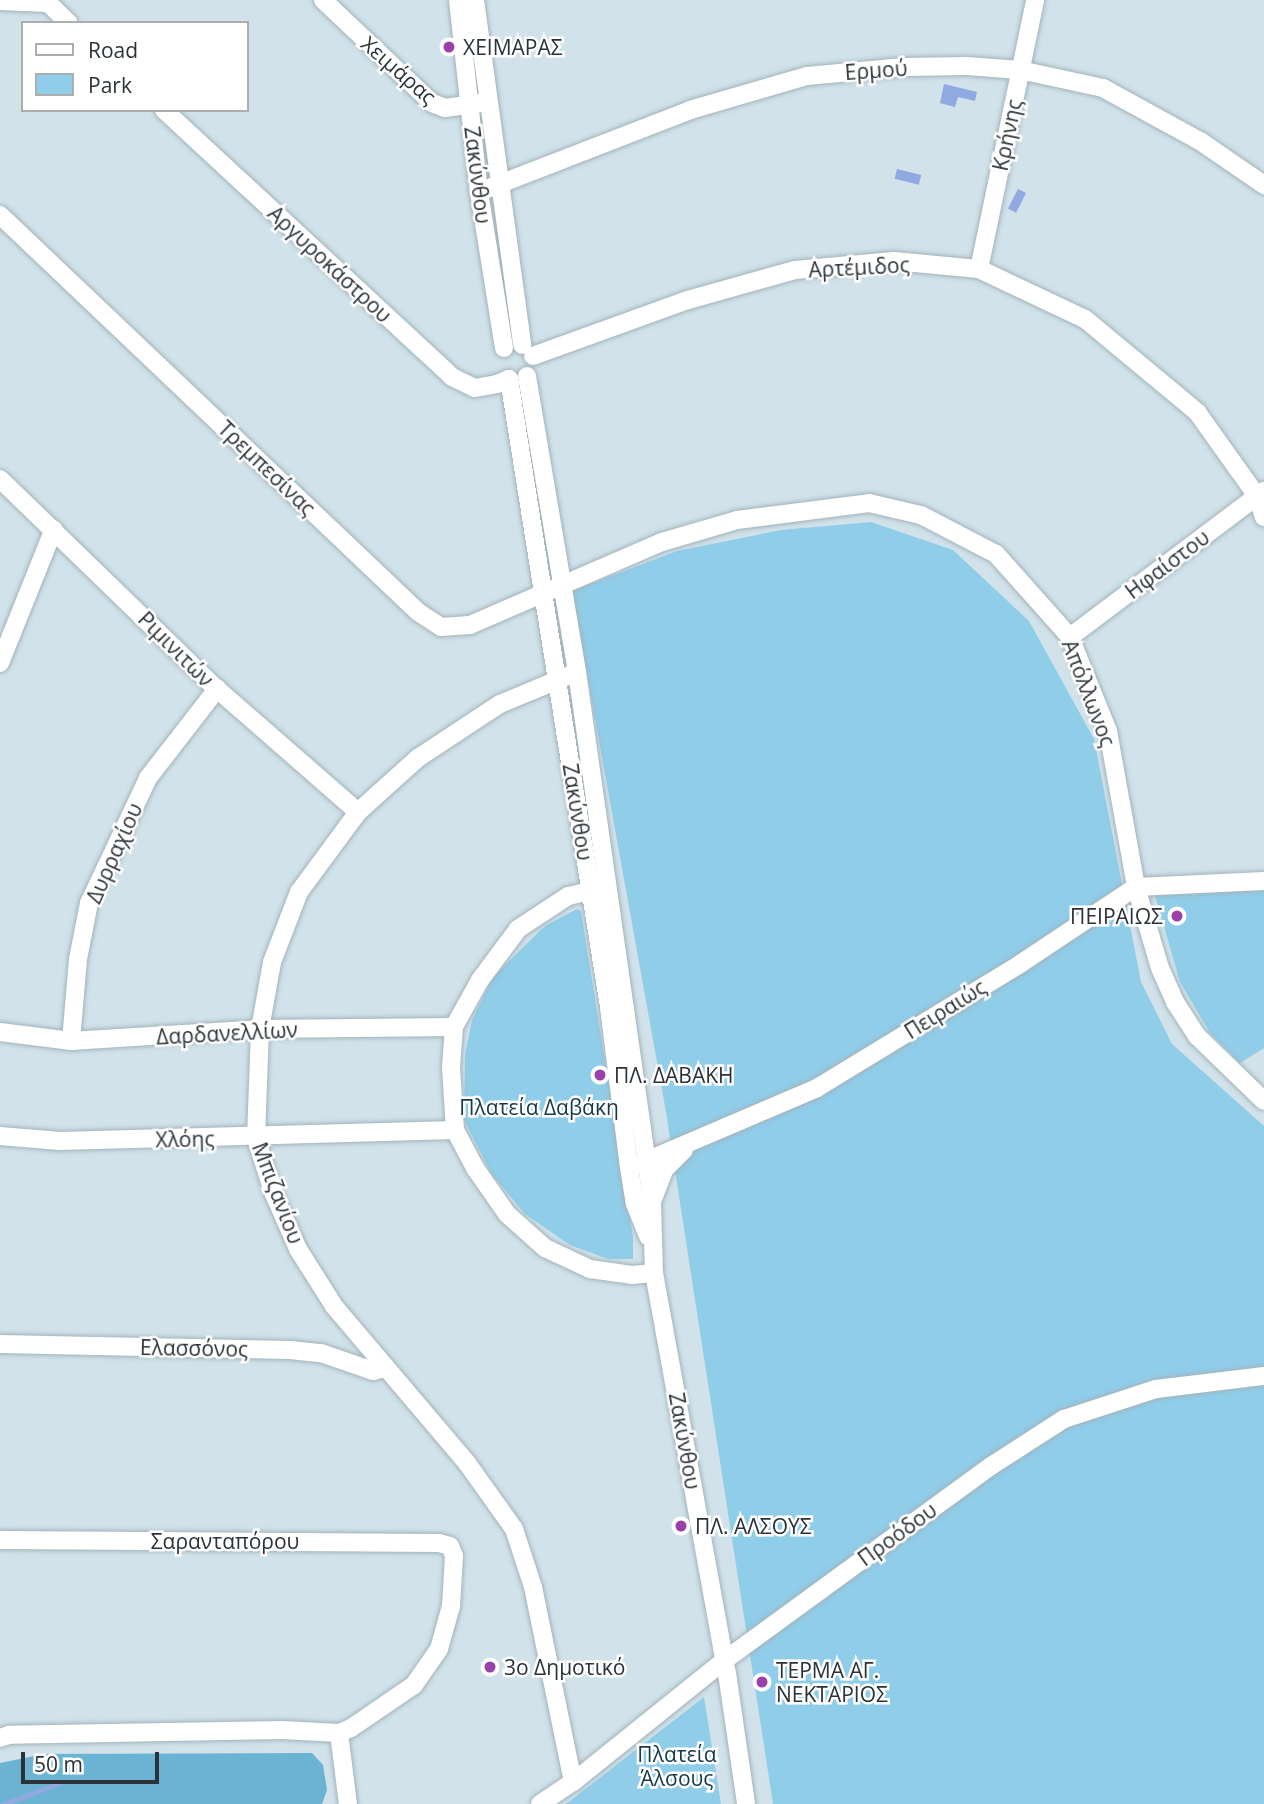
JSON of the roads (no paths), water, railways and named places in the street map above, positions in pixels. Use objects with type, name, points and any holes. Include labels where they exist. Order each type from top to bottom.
[{"type":"street","name":"Χειμάρας","points":[[323,0],[432,103],[445,108],[488,101]]},
{"type":"street","name":"Ζακύνθου","points":[[458,0],[479,191],[504,348]]},
{"type":"street","name":"Ζακύνθου","points":[[475,0],[498,184],[528,351]]},
{"type":"street","name":"Κρήνης","points":[[979,269],[1035,0]]},
{"type":"street","points":[[0,1],[46,1],[67,21]]},
{"type":"street","name":"Ερμού","points":[[479,191],[690,110],[807,76],[904,67],[967,66],[1020,70],[1103,88],[1200,141],[1264,185]]},
{"type":"street","name":"Αργυροκάστρου","points":[[166,112],[452,377],[475,388],[509,379]]},
{"type":"street","name":"Τρεμπεσίνας","points":[[0,215],[426,617],[441,627],[470,625],[544,595],[563,582]]},
{"type":"street","name":"Αρτέμιδος","points":[[528,351],[688,300],[796,270],[894,261],[979,269],[1085,319],[1197,412],[1261,494],[1264,517]]},
{"type":"street","points":[[513,344],[528,351],[533,369],[527,376],[518,380],[509,379],[498,365],[504,348],[513,344]]},
{"type":"street","name":"Ζακύνθου","points":[[527,376],[577,672],[647,1162],[652,1203],[651,1244],[654,1273],[725,1660],[746,1804]]},
{"type":"street","name":"Ζακύνθου","points":[[509,379],[590,891],[635,1204],[651,1244]]},
{"type":"street","name":"Ριμινιτών","points":[[0,479],[217,690],[358,812]]},
{"type":"street","name":"Ηφαίστου","points":[[1070,637],[1261,494]]},
{"type":"street","name":"Απόλλωνος","points":[[563,582],[663,541],[737,520],[869,503],[920,515],[996,554],[1070,637],[1108,732],[1136,887],[1160,968],[1175,1002],[1197,1036],[1264,1101]]},
{"type":"street","points":[[0,663],[54,529]]},
{"type":"street","name":"Μπιζανίου","points":[[573,1782],[533,1587],[514,1529],[467,1463],[334,1306],[298,1249],[273,1192],[256,1138],[260,1029],[272,962],[299,892],[358,812],[418,758],[500,704],[557,678],[577,672]]},
{"type":"street","name":"Δυρραχίου","points":[[71,1041],[78,959],[89,903],[148,778],[217,690]]},
{"type":"street","points":[[1136,887],[1264,881]]},
{"type":"street","name":"Πειραιώς","points":[[629,1167],[647,1162],[817,1088],[1020,964],[1136,887]]},
{"type":"street","points":[[590,891],[568,896],[518,929],[480,980],[454,1027],[451,1067],[455,1130],[475,1168],[507,1214],[545,1248],[590,1269],[632,1275],[654,1273]]},
{"type":"street","name":"Δαρδανελλίων","points":[[0,1032],[71,1041],[260,1029],[454,1027]]},
{"type":"street","points":[[641,1127],[665,1143],[686,1144]]},
{"type":"street","name":"Χλόης","points":[[0,1136],[60,1141],[256,1138],[455,1130]]},
{"type":"street","points":[[652,1203],[664,1170],[686,1144]]},
{"type":"street","name":"Ελασσόνος","points":[[0,1343],[290,1350],[321,1353],[373,1371],[384,1368]]},
{"type":"street","name":"Προόδου","points":[[573,1782],[725,1660],[991,1466],[1064,1419],[1156,1389],[1264,1376]]},
{"type":"street","name":"Σαρανταπόρου","points":[[0,1540],[439,1543],[450,1546],[454,1556],[451,1606],[439,1649],[414,1685],[375,1714],[339,1733]]},
{"type":"street","points":[[0,1738],[9,1735],[268,1730],[339,1733],[348,1804]]},
{"type":"street","points":[[540,1804],[573,1782]]},
{"type":"waterway","points":[[3,1804],[60,1783]]},
{"type":"place","name":"ΧΕΙΜΑΡΑΣ","points":[[449,47]]},
{"type":"place","name":"ΠΕΙΡΑΙΩΣ","points":[[1177,916]]},
{"type":"place","name":"ΠΛ. ΔΑΒΑΚΗ","points":[[600,1075]]},
{"type":"place","name":"ΠΛ. ΑΛΣΟΥΣ","points":[[681,1526]]},
{"type":"place","name":"3ο Δημοτικό","points":[[490,1667]]},
{"type":"place","name":"ΤΕΡΜΑ ΑΓ. ΝΕΚΤΑΡΙΟΣ","points":[[762,1682]]},
{"type":"park label","name":"Πλατεία Δαβάκη","points":[[539,1107]]},
{"type":"park label","name":"Πλατεία Άλσους","points":[[677,1766]]}]
